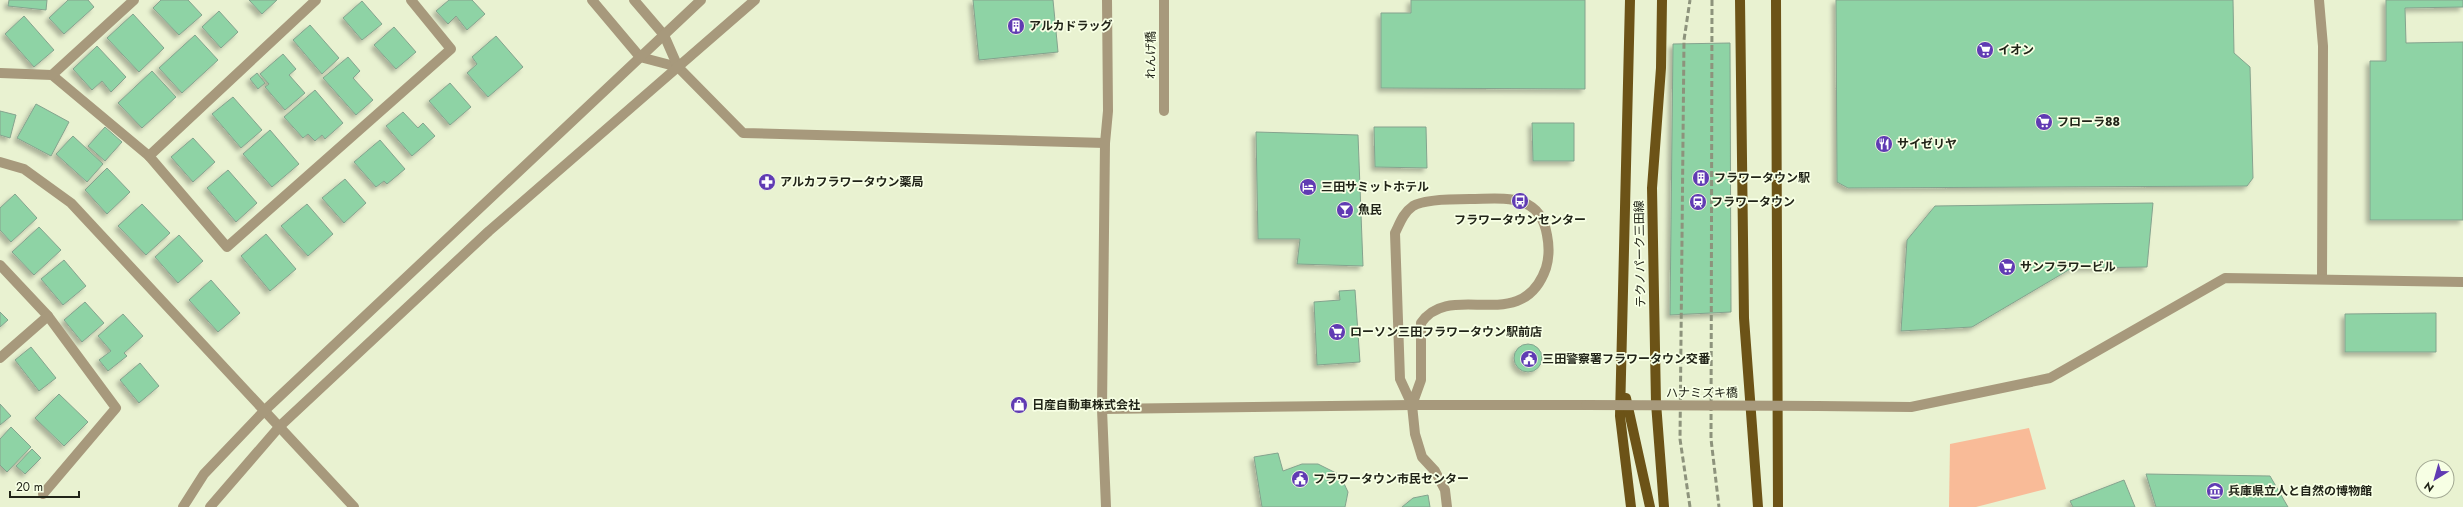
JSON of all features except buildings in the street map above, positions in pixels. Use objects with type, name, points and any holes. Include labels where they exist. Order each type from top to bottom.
[{"type":"main road","points":[[1630,0],[1620,416],[1632,507]]},
{"type":"main road","name":"テクノパーク三田線","points":[[1662,0],[1661,68],[1652,188],[1656,403],[1664,507]]},
{"type":"main road","points":[[1740,0],[1744,318],[1758,507]]},
{"type":"main road","points":[[1776,0],[1778,507]]},
{"type":"main road","points":[[1621,377],[1650,507]]},
{"type":"main road","points":[[1778,465],[1784,507]]},
{"type":"street","points":[[52,75],[134,0]]},
{"type":"street","points":[[149,156],[316,0]]},
{"type":"street","points":[[0,73],[52,75],[149,156],[227,247],[451,49],[411,0]]},
{"type":"street","points":[[592,0],[640,57],[678,67]]},
{"type":"street","points":[[634,0],[664,35],[678,67],[743,133],[1105,143]]},
{"type":"street","points":[[183,507],[204,474],[264,411],[701,0]]},
{"type":"street","points":[[210,507],[280,426],[489,230],[755,0]]},
{"type":"street","points":[[1106,507],[1102,409],[1105,143],[1108,111],[1107,0]]},
{"type":"street","name":"れんげ橋","points":[[1164,0],[1164,111]]},
{"type":"street","points":[[2319,0],[2323,46],[2322,279]]},
{"type":"street","points":[[0,162],[24,169],[71,202],[354,507]]},
{"type":"street","points":[[1412,405],[1421,380],[1421,323],[1426,316],[1453,306],[1507,305],[1519,301],[1533,291],[1542,277],[1547,265],[1548,244],[1545,223],[1526,202],[1515,200],[1452,198],[1414,205],[1403,216],[1396,233],[1400,379],[1412,405],[1415,434],[1422,457],[1435,471],[1442,484],[1447,507]]},
{"type":"street","points":[[0,265],[48,316],[116,408],[43,494]]},
{"type":"street","name":"ハナミズキ橋","points":[[1102,409],[1412,405],[1911,407],[2050,378],[2225,278],[2463,282]]},
{"type":"street","points":[[0,358],[48,316]]},
{"type":"shaded area","points":[[2029,428],[2046,489],[1976,507],[1949,507],[1950,444]]},
{"type":"railway","points":[[1690,0],[1684,40],[1680,439],[1690,507]]},
{"type":"railway","points":[[1712,0],[1711,439],[1719,507]]},
{"type":"place","name":"アルカドラッグ","points":[[1016,26]]},
{"type":"place","name":"イオン","points":[[1985,50]]},
{"type":"place","name":"フローラ88","points":[[2044,122]]},
{"type":"place","name":"サイゼリヤ","points":[[1884,144]]},
{"type":"place","name":"フラワータウン駅","points":[[1701,178]]},
{"type":"place","name":"アルカフラワータウン薬局","points":[[767,182]]},
{"type":"place","name":"三田サミットホテル","points":[[1308,187]]},
{"type":"place","name":"フラワータウンセンター","points":[[1520,201]]},
{"type":"place","name":"フラワータウン","points":[[1698,202]]},
{"type":"place","name":"魚民","points":[[1345,210]]},
{"type":"place","name":"サンフラワービル","points":[[2007,267]]},
{"type":"place","name":"ローソン三田フラワータウン駅前店","points":[[1337,332]]},
{"type":"place","name":"三田警察署フラワータウン交番","points":[[1529,359]]},
{"type":"place","name":"日産自動車株式会社","points":[[1019,405]]},
{"type":"place","name":"フラワータウン市民センター","points":[[1300,479]]},
{"type":"place","name":"兵庫県立人と自然の博物館","points":[[2215,491]]}]
